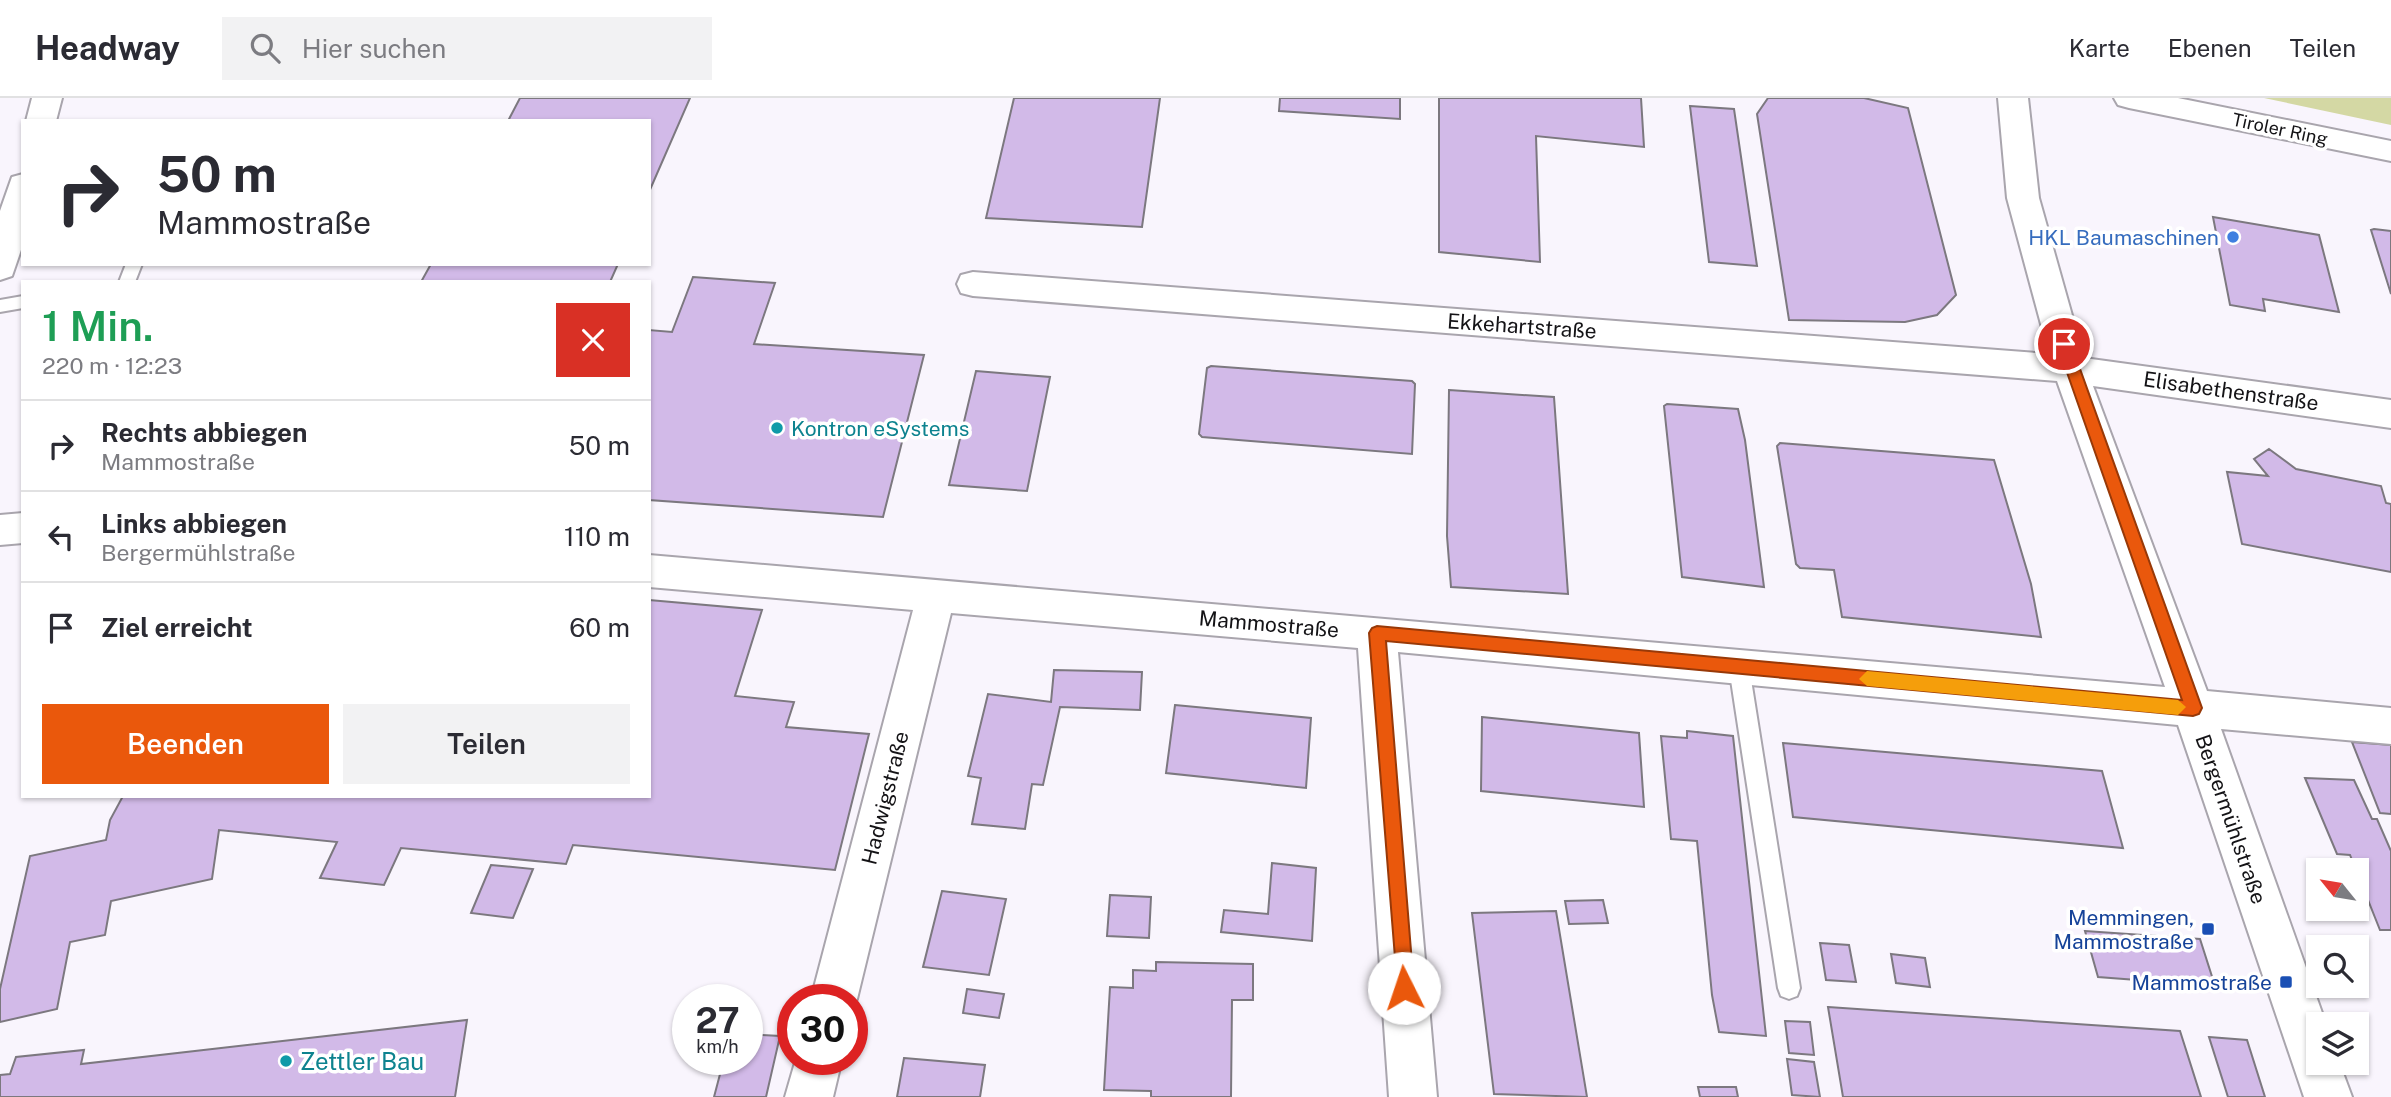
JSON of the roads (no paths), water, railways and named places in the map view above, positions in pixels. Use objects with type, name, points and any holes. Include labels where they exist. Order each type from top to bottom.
[{"type":"street","points":[[42,119],[47,98]]},
{"type":"street","name":"Bergermühlstraße","points":[[2012,98],[2024,198],[2070,369],[2193,708],[2328,1097]]},
{"type":"street","name":"Tiroler Ring","points":[[2129,98],[2391,151]]},
{"type":"street","points":[[2,252],[21,191]]},
{"type":"street","name":"Ekkehartstraße","points":[[974,284],[2070,369]]},
{"type":"street","name":"Elisabethenstraße","points":[[2070,369],[2391,414]]},
{"type":"street","points":[[0,530],[21,528]]},
{"type":"street","name":"Mammostraße","points":[[651,571],[1377,633],[2391,726]]},
{"type":"street","name":"Hadwigstraße","points":[[838,984],[936,596]]},
{"type":"street","points":[[1377,633],[1413,1097]]},
{"type":"street","points":[[809,1097],[815,1075]]},
{"type":"lane","points":[[0,306],[21,302]]},
{"type":"lane","points":[[1739,667],[1789,988]]},
{"type":"place","name":"HKL Baumaschinen","points":[[2233,237]]},
{"type":"place","name":"Kontron eSystems","points":[[777,428]]},
{"type":"place","name":"Memmingen, Mammostraße","points":[[2208,929]]},
{"type":"place","name":"Mammostraße","points":[[2286,982]]},
{"type":"place","name":"Zettler Bau","points":[[286,1061]]}]
